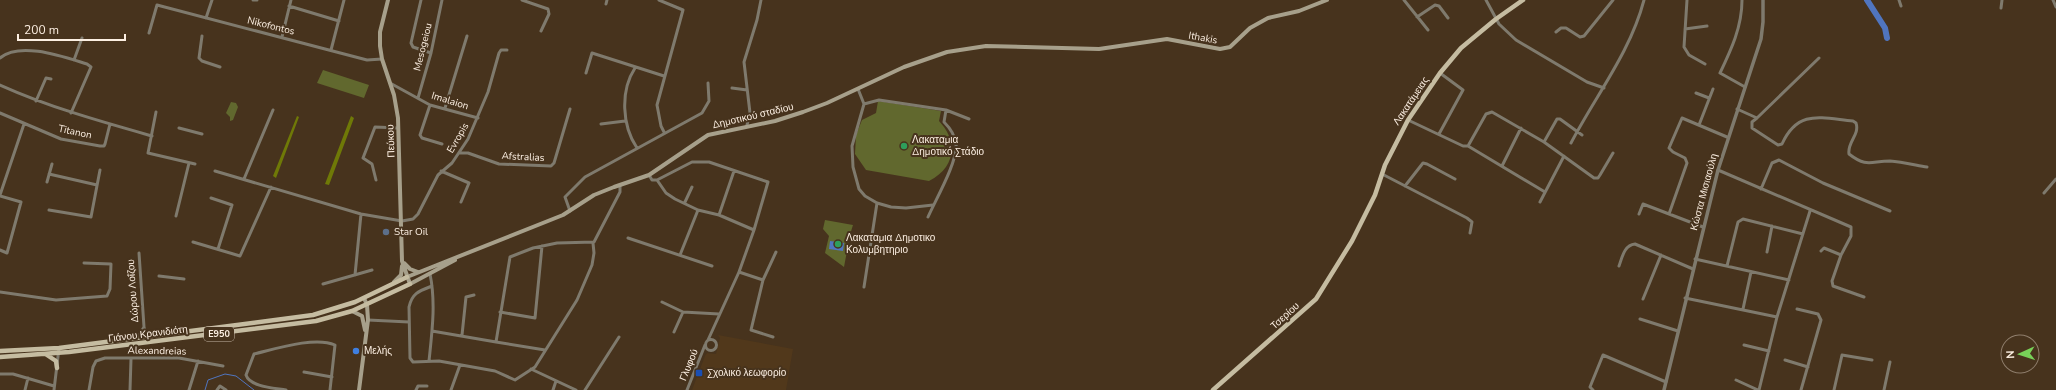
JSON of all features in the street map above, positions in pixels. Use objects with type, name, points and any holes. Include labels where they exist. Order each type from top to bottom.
[{"type":"main road","name":"Πεύκου","points":[[388,0],[380,32],[382,59],[396,106],[402,221],[402,261],[410,284]]},
{"type":"main road","name":"Ithakis","points":[[1065,47],[1099,49],[1167,39],[1220,49],[1230,47],[1250,28],[1268,18],[1299,11],[1327,0]]},
{"type":"main road","name":"Λακατάμειας","points":[[1352,241],[1375,195],[1382,174],[1408,120],[1440,73],[1461,48],[1496,19],[1523,0]]},
{"type":"main road","name":"Δημοτικού σταδίου","points":[[462,255],[570,211],[594,195],[649,175],[708,135],[803,112],[858,89],[904,67],[947,52],[986,46],[1065,47]]},
{"type":"main road","name":"Τσερίου","points":[[1212,390],[1261,349],[1316,299],[1352,241]]},
{"type":"main road","points":[[407,277],[462,255]]},
{"type":"main road","points":[[410,284],[462,255]]},
{"type":"main road","points":[[402,261],[410,269],[419,272]]},
{"type":"main road","points":[[393,283],[401,275],[402,261]]},
{"type":"main road","name":"Γιάνου Κρανιδιότη","points":[[0,357],[45,354],[59,350],[137,338],[313,315],[336,309],[364,298],[407,277]]},
{"type":"main road","name":"Γιάνου Κρανιδιότη","points":[[0,351],[59,350],[296,324],[352,311],[410,284]]},
{"type":"main road","points":[[361,390],[365,334],[368,320],[367,305],[364,298]]},
{"type":"main road","points":[[352,311],[362,316],[364,320],[365,334]]},
{"type":"main road","points":[[45,354],[51,356],[56,361],[57,368]]},
{"type":"street","points":[[206,18],[212,0]]},
{"type":"street","points":[[282,37],[291,0]]},
{"type":"street","points":[[331,50],[344,0]]},
{"type":"street","points":[[422,0],[411,45],[417,49],[431,53]]},
{"type":"street","name":"Mesogeiou","points":[[418,98],[431,53],[442,0]]},
{"type":"street","points":[[522,0],[548,9],[549,14],[541,31]]},
{"type":"street","points":[[659,0],[683,10],[656,104],[661,126],[664,132]]},
{"type":"street","points":[[747,125],[750,113],[744,62],[757,20],[761,0]]},
{"type":"street","points":[[1404,0],[1428,30]]},
{"type":"street","points":[[1486,0],[1503,29],[1516,40],[1587,82],[1604,88]]},
{"type":"street","points":[[1556,32],[1560,28],[1566,28],[1580,37],[1584,36],[1613,0]]},
{"type":"street","points":[[1572,143],[1628,45],[1638,24],[1644,0]]},
{"type":"street","points":[[1687,0],[1684,47],[1686,52],[1705,64]]},
{"type":"street","points":[[1742,0],[1738,28],[1732,48],[1720,73],[1745,87]]},
{"type":"street","name":"Κώστα Μισιαούλη","points":[[1664,390],[1685,298],[1727,137],[1738,110],[1762,31],[1764,0]]},
{"type":"street","points":[[1899,0],[1901,6]]},
{"type":"street","points":[[2001,8],[2002,0]]},
{"type":"street","points":[[2053,0],[2056,7]]},
{"type":"street","name":"Nikofontos","points":[[149,33],[157,5],[367,60],[382,59]]},
{"type":"street","points":[[1417,18],[1435,5],[1440,6],[1448,18]]},
{"type":"street","points":[[289,6],[339,21]]},
{"type":"street","points":[[1685,29],[1707,26]]},
{"type":"street","points":[[202,36],[199,58],[202,62],[220,66]]},
{"type":"street","points":[[445,108],[467,36]]},
{"type":"street","points":[[74,60],[82,38]]},
{"type":"street","points":[[0,58],[4,55],[22,50],[39,51],[74,60],[91,67],[71,113]]},
{"type":"street","name":"Evropis","points":[[402,221],[416,217],[441,171],[452,163],[460,153],[478,118],[488,92],[499,53],[501,50],[507,50]]},
{"type":"street","points":[[586,74],[592,52],[635,68],[664,76]]},
{"type":"street","points":[[1819,58],[1752,122],[1752,128],[1778,145],[1782,144],[1786,136],[1795,125],[1809,117],[1852,121],[1856,123],[1857,133],[1848,148],[1849,154],[1856,160],[1870,164],[1890,161],[1927,167]]},
{"type":"street","points":[[635,68],[625,99],[625,121],[632,142],[637,148]]},
{"type":"street","points":[[1439,134],[1463,90],[1440,73]]},
{"type":"street","points":[[36,101],[46,78],[51,79]]},
{"type":"street","name":"Imalaion","points":[[390,83],[430,105],[478,118]]},
{"type":"street","points":[[570,211],[565,197],[579,182],[664,132],[702,113],[709,102],[708,83]]},
{"type":"street","points":[[0,85],[36,101],[71,113],[152,136]]},
{"type":"street","points":[[732,88],[747,90]]},
{"type":"street","points":[[858,89],[864,104],[852,146],[853,167],[859,189],[865,196],[877,203],[906,208],[933,205]]},
{"type":"street","points":[[1700,125],[1713,89]]},
{"type":"street","points":[[1696,93],[1709,98]]},
{"type":"street","points":[[864,104],[879,100],[946,110],[969,119]]},
{"type":"street","points":[[430,105],[420,135],[422,138],[442,144]]},
{"type":"street","name":"Afstralias","points":[[460,153],[468,153],[499,164],[551,166],[554,163],[570,109]]},
{"type":"street","points":[[244,179],[273,110]]},
{"type":"street","points":[[928,217],[956,155],[956,142],[952,132],[944,122],[946,110]]},
{"type":"street","points":[[1738,110],[1757,118]]},
{"type":"street","points":[[156,112],[148,153],[195,164]]},
{"type":"street","points":[[1468,146],[1489,112],[1522,128],[1594,178],[1598,178],[1614,153]]},
{"type":"street","name":"Titanon","points":[[0,113],[61,139],[100,146],[104,146],[105,144],[110,124]]},
{"type":"street","points":[[1669,214],[1687,160],[1673,152],[1670,146],[1682,118],[1727,137]]},
{"type":"street","points":[[1544,142],[1557,119],[1578,131],[1582,135]]},
{"type":"street","points":[[1408,120],[1463,146],[1468,146],[1545,192]]},
{"type":"street","points":[[601,124],[625,121]]},
{"type":"street","points":[[0,250],[8,253],[21,202],[0,196],[24,124]]},
{"type":"street","points":[[376,180],[372,164],[363,158],[375,127],[398,128]]},
{"type":"street","points":[[179,128],[202,134]]},
{"type":"street","points":[[1502,166],[1522,128]]},
{"type":"street","points":[[1540,202],[1564,156]]},
{"type":"street","points":[[1761,189],[1772,163],[1779,160],[1823,183],[1890,211]]},
{"type":"street","points":[[649,175],[652,180],[657,180],[692,162],[709,162],[734,171],[719,215]]},
{"type":"street","points":[[176,216],[189,163]]},
{"type":"street","points":[[1405,186],[1422,163],[1427,164],[1455,179]]},
{"type":"street","points":[[46,182],[52,164]]},
{"type":"street","points":[[49,210],[91,217],[100,170]]},
{"type":"street","points":[[1718,170],[1850,227],[1851,236],[1841,255],[1832,281],[1833,286],[1864,297]]},
{"type":"street","points":[[215,171],[319,203],[361,214],[402,221]]},
{"type":"street","points":[[441,171],[469,183],[461,202]]},
{"type":"street","name":"Γλυφού","points":[[687,390],[705,345],[739,272],[754,230],[768,182],[734,171]]},
{"type":"street","points":[[49,174],[97,185]]},
{"type":"street","points":[[1382,174],[1472,222],[1470,232]]},
{"type":"street","points":[[657,180],[670,196],[685,202],[698,210],[719,215],[754,230]]},
{"type":"street","points":[[2044,194],[2055,181]]},
{"type":"street","points":[[432,286],[416,292],[410,300],[410,358],[413,362],[417,363],[429,361],[495,371],[515,380],[535,367],[577,300],[587,278],[594,254],[593,243],[620,192],[620,185]]},
{"type":"street","points":[[193,242],[240,256],[271,187]]},
{"type":"street","points":[[685,202],[692,187]]},
{"type":"street","points":[[211,198],[232,205],[218,249]]},
{"type":"street","points":[[864,287],[877,203]]},
{"type":"street","points":[[1639,214],[1643,204],[1703,227]]},
{"type":"street","points":[[680,255],[698,210]]},
{"type":"street","points":[[1736,380],[1758,390],[1810,211]]},
{"type":"street","points":[[355,275],[361,214]]},
{"type":"street","points":[[1727,266],[1738,222],[1743,219],[1803,234]]},
{"type":"street","points":[[1766,252],[1772,226]]},
{"type":"street","points":[[628,238],[712,266]]},
{"type":"street","points":[[496,342],[510,258],[542,246],[563,243],[593,243]]},
{"type":"street","points":[[1619,266],[1626,247],[1630,244],[1635,244],[1693,269]]},
{"type":"street","points":[[500,312],[535,318],[542,246]]},
{"type":"street","points":[[1821,251],[1824,248],[1841,255]]},
{"type":"street","points":[[773,337],[751,330],[763,280],[776,252]]},
{"type":"street","name":"Δώρου Λοΐζου","points":[[139,253],[144,327],[145,331],[152,336]]},
{"type":"street","points":[[1643,298],[1661,255]]},
{"type":"street","points":[[1695,259],[1789,280]]},
{"type":"street","points":[[0,292],[56,300],[107,296],[110,289],[111,264],[84,263]]},
{"type":"street","points":[[323,284],[372,270]]},
{"type":"street","points":[[739,272],[763,280]]},
{"type":"street","points":[[1743,309],[1751,272]]},
{"type":"street","points":[[429,361],[432,331],[432,286],[430,274]]},
{"type":"street","points":[[159,276],[184,279]]},
{"type":"street","points":[[462,335],[466,297],[474,295]]},
{"type":"street","points":[[1685,298],[1778,317]]},
{"type":"street","points":[[662,302],[683,312],[719,314]]},
{"type":"street","points":[[1797,309],[1818,314],[1821,317],[1819,330],[1801,390]]},
{"type":"street","points":[[674,332],[683,312]]},
{"type":"street","points":[[1640,319],[1678,331]]},
{"type":"street","points":[[368,320],[409,322]]},
{"type":"street","name":"Δώρου Λοΐζου","points":[[137,338],[144,327]]},
{"type":"street","points":[[432,331],[546,350]]},
{"type":"street","points":[[585,390],[619,337]]},
{"type":"street","points":[[705,345],[711,351],[716,348],[714,340],[708,340]]},
{"type":"street","points":[[286,390],[256,384],[247,379],[246,375],[254,354],[295,344],[328,342],[336,345],[330,390]]},
{"type":"street","points":[[1744,345],[1769,351]]},
{"type":"street","points":[[54,390],[59,350]]},
{"type":"street","points":[[1593,390],[1590,387],[1604,355],[1666,382]]},
{"type":"street","points":[[1834,390],[1842,355],[1872,360]]},
{"type":"street","name":"Alexandreias","points":[[89,390],[93,367],[96,361],[105,358],[179,358],[223,366]]},
{"type":"street","points":[[130,390],[131,359]]},
{"type":"street","points":[[1785,360],[1808,367]]},
{"type":"street","points":[[189,390],[198,361]]},
{"type":"street","points":[[1884,390],[1890,362]]},
{"type":"street","points":[[451,390],[460,365]]},
{"type":"street","points":[[531,369],[576,390]]},
{"type":"street","points":[[304,372],[332,377]]},
{"type":"street","points":[[0,374],[28,378],[54,386]]},
{"type":"street","points":[[25,390],[28,378]]},
{"type":"street","points":[[553,390],[556,381]]},
{"type":"street","points":[[217,390],[220,386],[226,390]]},
{"type":"street","points":[[416,390],[418,386],[427,386]]},
{"type":"shaded area","points":[[718,335],[793,349],[786,390],[692,390],[707,353],[716,354],[720,338]]},
{"type":"green space","points":[[323,70],[369,85],[364,98],[317,83]]},
{"type":"green space","name":"Λακαταμια Δημοτικό Στάδιο","points":[[878,101],[941,111],[939,121],[950,137],[951,154],[949,162],[938,176],[929,181],[866,170],[855,154],[856,135],[862,120],[876,113]]},
{"type":"green space","points":[[231,102],[236,103],[238,107],[233,120],[230,121],[230,117],[226,113]]},
{"type":"green space","points":[[297,116],[299,117],[276,178],[273,176]]},
{"type":"green space","points":[[351,116],[354,118],[329,185],[325,184]]},
{"type":"green space","name":"Λακαταμια Δημοτικο Κολυμβητηριο","points":[[825,220],[853,225],[848,241],[850,252],[847,251],[844,267],[825,253],[829,236],[823,229]]},
{"type":"water","points":[[830,241],[844,243],[843,251],[829,249]]},
{"type":"waterway","points":[[1867,0],[1885,28],[1887,38]]},
{"type":"waterway","points":[[205,390],[208,380],[225,374],[236,376],[254,390]]},
{"type":"place","name":"Λακαταμια Δημοτικό Στάδιο","points":[[904,146]]},
{"type":"place","name":"Star Oil","points":[[386,232]]},
{"type":"place","name":"Λακαταμια Δημοτικο Κολυμβητηριο","points":[[838,244]]},
{"type":"place","name":"Μελής","points":[[356,351]]},
{"type":"place","name":"Σχολικό λεωφορίο","points":[[699,373]]}]
